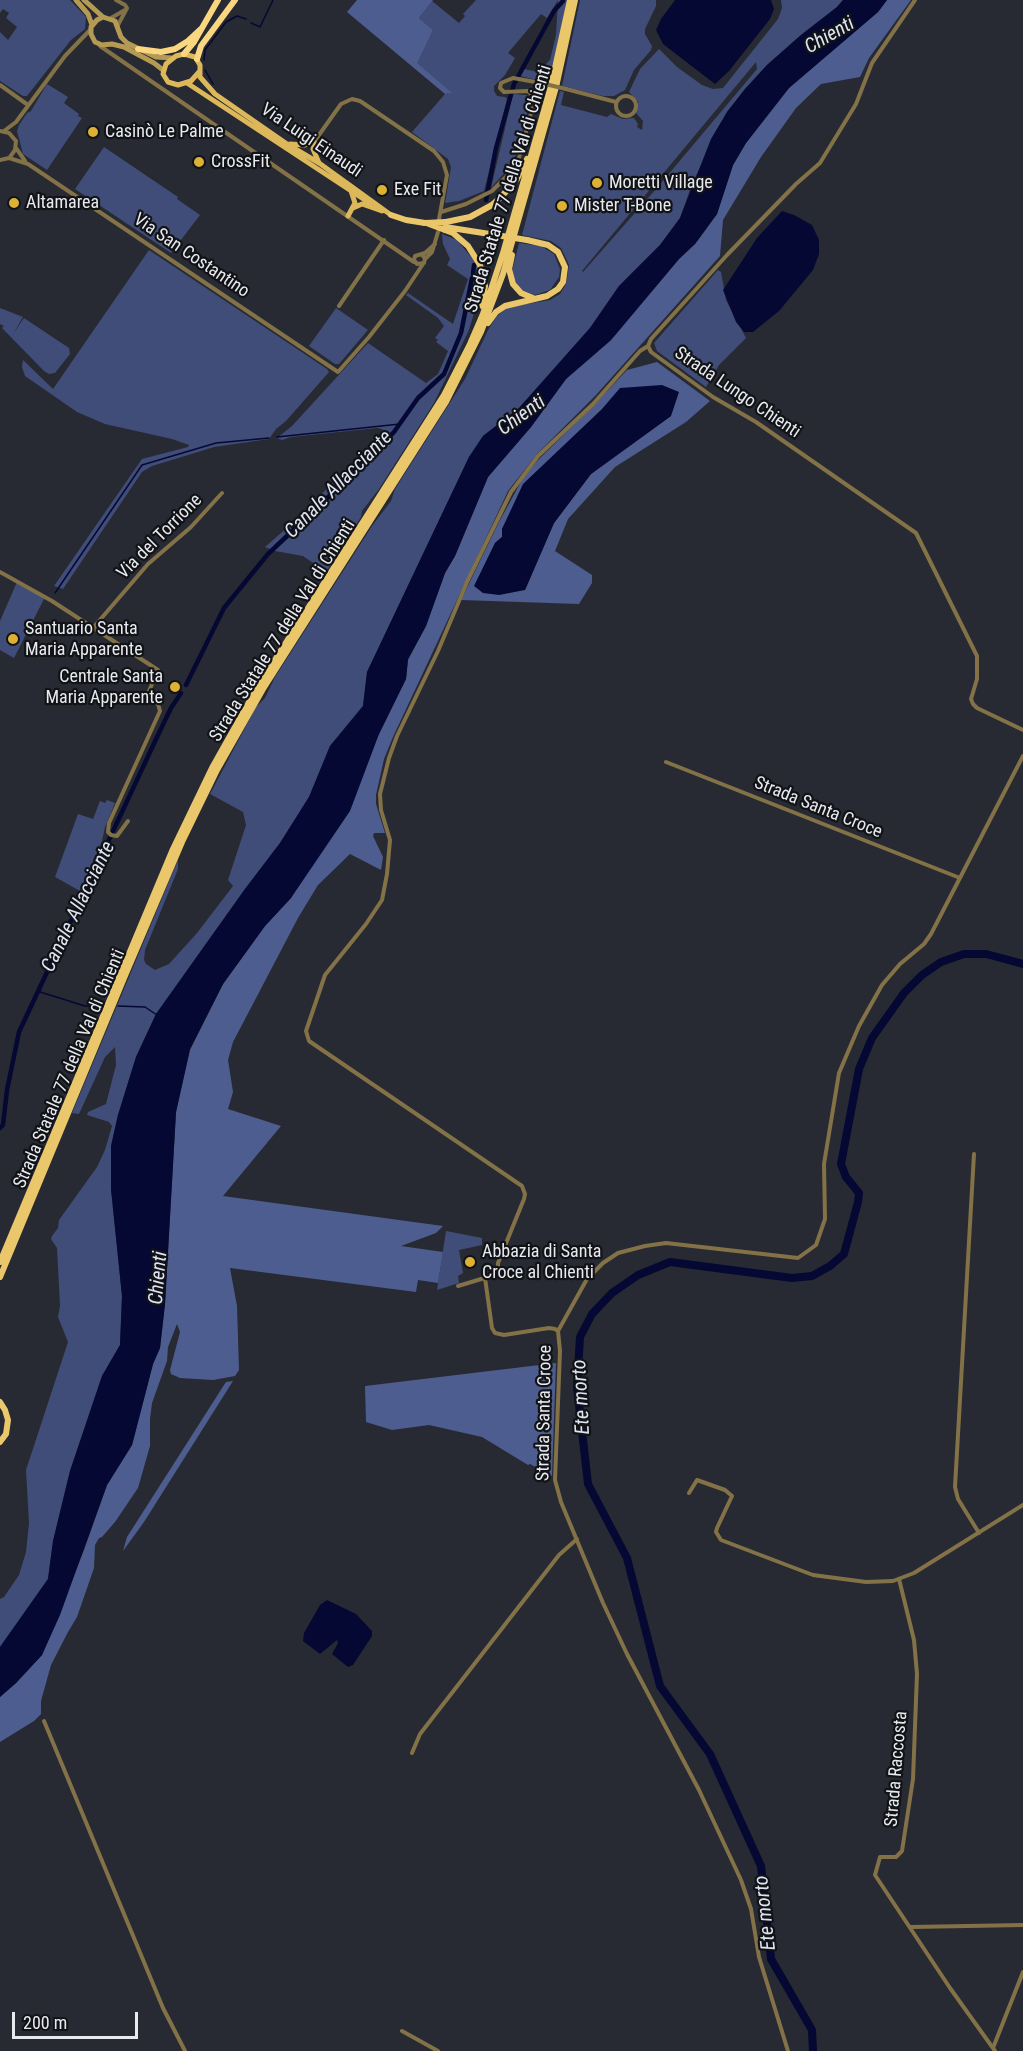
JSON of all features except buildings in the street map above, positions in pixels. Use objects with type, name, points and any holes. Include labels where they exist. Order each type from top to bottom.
[{"type":"highway","points":[[184,54],[218,0]]},
{"type":"highway","points":[[197,59],[201,46],[235,0]]},
{"type":"highway","name":"Strada Statale 77 della Val di Chienti","points":[[451,388],[497,274],[572,1]]},
{"type":"highway","name":"Strada Statale 77 della Val di Chienti","points":[[0,1262],[180,841],[258,697],[451,388],[481,332],[495,296],[556,87],[572,1]]},
{"type":"highway","points":[[138,49],[161,52],[175,50],[202,28]]},
{"type":"highway","points":[[442,226],[470,217],[492,205],[517,179],[528,157],[548,85],[554,73]]},
{"type":"highway","points":[[530,180],[529,192],[510,263],[510,274],[518,291],[526,296],[537,298]]},
{"type":"highway","points":[[388,213],[406,220],[528,240],[553,248],[562,257],[565,267],[564,278],[558,289],[548,296],[511,303],[492,316],[465,372],[451,388]]},
{"type":"highway","points":[[442,226],[461,239],[474,253],[480,265],[485,286],[477,321],[454,369],[451,388]]},
{"type":"highway","name":"Strada Statale 77 della Val di Chienti","points":[[0,1277],[57,1131]]},
{"type":"highway","points":[[0,1284],[11,1251]]},
{"type":"highway","points":[[0,1402],[8,1420],[6,1434],[0,1442]]},
{"type":"main road","points":[[76,0],[88,14],[95,41]]},
{"type":"main road","points":[[84,0],[103,17]]},
{"type":"main road","points":[[91,27],[103,17],[111,18],[123,40],[138,49],[163,59],[184,54],[192,55],[197,59]]},
{"type":"main road","points":[[112,44],[117,39],[118,28]]},
{"type":"main road","name":"Via Luigi Einaudi","points":[[95,41],[104,45],[124,47],[154,63],[163,70],[165,80],[171,84],[187,83],[388,213]]},
{"type":"main road","points":[[163,70],[172,58]]},
{"type":"main road","name":"Via Luigi Einaudi","points":[[197,59],[203,83],[215,94],[287,144],[319,163],[388,213]]},
{"type":"main road","points":[[187,83],[199,72]]},
{"type":"main road","points":[[287,144],[305,146],[314,142],[319,163]]},
{"type":"main road","points":[[348,216],[355,199],[350,189]]},
{"type":"main road","points":[[353,208],[362,204],[388,213]]},
{"type":"street","points":[[117,0],[127,8],[118,28]]},
{"type":"street","name":"Strada Lungo Chienti","points":[[915,0],[872,63],[856,104],[820,163],[796,184],[727,255],[651,339],[648,346],[651,352],[713,397],[756,422],[916,533],[977,656],[977,679],[971,699],[973,704],[1023,730]]},
{"type":"street","points":[[111,18],[126,10]]},
{"type":"street","points":[[2,131],[16,122],[65,56],[91,27]]},
{"type":"street","points":[[81,39],[88,38],[95,41],[416,263],[424,262]]},
{"type":"street","points":[[117,58],[114,52],[124,47]]},
{"type":"street","points":[[441,212],[466,204],[492,191],[509,174],[519,158],[535,101],[531,93],[502,91],[500,84],[504,80],[519,78],[616,102],[623,97],[629,97],[635,104],[635,110],[628,116],[622,116],[616,110],[616,102]]},
{"type":"street","points":[[0,85],[28,105]]},
{"type":"street","points":[[314,142],[341,104],[352,99],[360,101],[440,157],[446,167],[447,175],[441,212],[442,226],[431,254],[416,275]]},
{"type":"street","name":"Via San Costantino","points":[[16,122],[14,137],[16,147],[28,164]]},
{"type":"street","points":[[2,131],[14,137]]},
{"type":"street","points":[[0,160],[9,158],[16,147]]},
{"type":"street","name":"Via San Costantino","points":[[9,158],[28,164],[338,372],[369,337],[416,275]]},
{"type":"street","points":[[339,306],[384,240]]},
{"type":"street","points":[[416,275],[414,259],[435,244]]},
{"type":"street","points":[[404,254],[419,255]]},
{"type":"street","points":[[419,255],[424,262]]},
{"type":"street","points":[[458,1286],[498,1274],[498,1263],[524,1199],[522,1186],[309,1041],[306,1031],[325,975],[372,917],[382,900],[390,840],[381,810],[380,794],[389,758],[467,582],[511,492],[538,456],[598,398],[640,351],[648,346]]},
{"type":"street","name":"Via del Torrione","points":[[93,628],[148,564],[186,532],[222,493]]},
{"type":"street","points":[[0,572],[158,670],[147,696],[159,706],[160,711],[109,823],[108,832],[115,836],[128,822]]},
{"type":"street","name":"Strada Santa Croce","points":[[788,2051],[759,1957],[751,1909],[741,1880],[699,1790],[627,1654],[561,1502],[555,1480],[560,1351],[558,1331],[587,1280],[603,1263],[618,1253],[666,1243],[798,1258],[816,1245],[825,1219],[824,1164],[839,1073],[859,1026],[882,985],[900,964],[924,944],[931,934],[1023,756]]},
{"type":"street","name":"Strada Santa Croce","points":[[666,762],[960,878]]},
{"type":"street","points":[[974,1154],[955,1487],[958,1499],[980,1533]]},
{"type":"street","points":[[485,1278],[492,1328],[495,1333],[504,1335],[549,1329],[558,1331]]},
{"type":"street","points":[[689,1493],[697,1480],[725,1490],[732,1496],[716,1532],[722,1540],[821,1577],[866,1582],[885,1582],[914,1573],[1023,1505]]},
{"type":"street","points":[[412,1753],[420,1734],[559,1555],[577,1539]]},
{"type":"street","name":"Strada Raccosta","points":[[899,1579],[914,1640],[917,1674],[913,1779],[902,1851],[896,1857],[880,1857],[875,1875],[994,2050]]},
{"type":"street","points":[[44,1721],[159,1998],[185,2051]]},
{"type":"street","points":[[910,1927],[1023,1924]]},
{"type":"street","points":[[994,2050],[1023,1972]]},
{"type":"street","points":[[402,2031],[438,2051]]},
{"type":"shaded area","points":[[0,0],[70,0],[86,17],[85,29],[71,40],[27,96],[23,96],[0,81],[0,32],[8,40],[17,27],[6,18],[9,13],[3,9],[0,13]]},
{"type":"shaded area","points":[[357,0],[433,0],[419,18],[433,30],[417,63],[452,93],[445,94],[347,12]]},
{"type":"shaded area","points":[[476,0],[558,0],[547,18],[541,14],[508,53],[515,58],[505,75],[494,86],[497,96],[507,99],[484,191],[459,201],[445,203],[451,167],[448,159],[412,132],[445,94],[451,93],[416,63],[433,30],[419,18],[432,1],[459,23],[465,16],[463,14]]},
{"type":"shaded area","points":[[558,0],[567,1],[554,60],[546,82],[520,76],[524,69],[538,72],[550,60],[556,35]]},
{"type":"shaded area","points":[[580,0],[656,0],[656,6],[645,29],[645,34],[652,46],[651,50],[634,70],[625,90],[614,96],[603,96],[562,86]]},
{"type":"shaded area","points":[[781,0],[843,0],[767,65],[745,89],[727,112],[692,184],[680,218],[660,245],[619,286],[590,328],[519,408],[483,436],[469,457],[367,672],[363,706],[330,746],[309,797],[280,843],[156,1014],[136,1057],[111,1146],[111,1189],[122,1296],[120,1345],[102,1376],[70,1471],[53,1541],[48,1579],[0,1647],[0,1599],[4,1597],[19,1575],[26,1552],[29,1523],[26,1470],[68,1342],[58,1317],[60,1306],[57,1248],[51,1239],[58,1228],[59,1220],[97,1167],[105,1150],[112,1126],[109,1122],[87,1115],[88,1112],[106,1104],[116,1065],[115,1047],[105,1057],[79,1114],[72,1113],[178,860],[178,869],[145,950],[146,964],[155,970],[169,964],[197,933],[233,886],[228,880],[246,825],[243,812],[210,794],[256,707],[265,698],[275,677],[372,526],[391,501],[395,489],[465,379],[497,316],[508,307],[550,300],[560,294],[566,284],[569,265],[561,248],[551,241],[522,235],[560,91],[564,92],[561,105],[607,117],[611,114],[623,119],[634,118],[638,124],[637,127],[642,130],[643,121],[636,113],[638,102],[629,92],[640,69],[659,49],[677,67],[702,85],[713,89],[723,88],[778,19],[782,8]],"holes":[[[756,62],[757,69],[656,189],[583,272]]]},
{"type":"shaded area","points":[[887,0],[911,0],[869,58],[860,77],[821,84],[796,108],[761,157],[723,220],[720,256],[596,395],[537,454],[508,491],[384,759],[376,804],[385,833],[374,833],[373,836],[383,857],[381,870],[350,854],[318,885],[298,918],[233,1042],[228,1060],[233,1092],[228,1109],[281,1126],[223,1196],[443,1226],[436,1233],[401,1246],[443,1252],[438,1283],[418,1280],[416,1292],[230,1268],[237,1306],[239,1370],[235,1376],[213,1380],[180,1378],[171,1374],[170,1370],[180,1332],[177,1324],[152,1403],[150,1446],[138,1488],[115,1522],[95,1545],[94,1568],[77,1617],[51,1665],[41,1701],[41,1714],[34,1721],[0,1742],[0,1697],[42,1655],[107,1485],[132,1445],[153,1364],[160,1348],[165,1304],[176,1112],[190,1050],[223,984],[265,926],[291,898],[379,734],[406,679],[408,660],[426,626],[445,573],[455,556],[488,477],[531,427],[566,379],[611,340],[679,259],[695,244],[717,214],[733,165],[746,143],[789,88],[878,12]]},
{"type":"shaded area","points":[[47,84],[68,97],[64,103],[82,118],[47,170],[23,154],[17,131]]},
{"type":"shaded area","points":[[513,94],[526,95],[531,100],[516,155],[491,188]]},
{"type":"shaded area","points":[[104,147],[178,197],[177,199],[200,215],[171,253],[75,189]]},
{"type":"shaded area","points":[[442,234],[457,240],[472,258],[478,268],[480,293],[469,330],[434,403],[379,489],[362,511],[361,517],[326,572],[303,556],[265,547],[297,519],[383,432],[382,429],[377,428],[291,437],[282,440],[277,438],[292,426],[368,343],[426,383],[438,374],[448,351],[436,342],[438,340],[435,338],[444,326],[438,318],[406,295],[408,293],[453,324],[468,279],[447,265],[450,259],[443,244]]},
{"type":"shaded area","points":[[519,243],[541,246],[554,254],[560,269],[559,277],[550,290],[535,295],[519,289],[511,275]]},
{"type":"shaded area","points":[[149,250],[329,372],[269,439],[214,447],[152,466],[142,472],[63,589],[54,586],[142,459],[189,445],[105,424],[77,412],[25,376],[22,367],[23,360],[53,389]]},
{"type":"shaded area","points":[[718,270],[721,272],[726,300],[746,338],[719,365],[706,387],[657,351],[654,343]]},
{"type":"shaded area","points":[[0,308],[23,317],[13,334],[24,318],[69,348],[70,354],[55,373],[49,374],[44,371],[2,328],[4,326],[0,324]]},
{"type":"shaded area","points":[[336,308],[368,330],[339,364],[335,364],[309,346]]},
{"type":"shaded area","points":[[657,362],[710,401],[686,422],[615,467],[568,519],[555,551],[592,575],[592,583],[579,604],[461,600],[523,478],[627,370]],"holes":[[[620,389],[671,416],[591,474],[554,523],[525,590],[483,569],[495,543],[502,537],[505,523]]]},
{"type":"shaded area","points":[[17,582],[45,597],[14,658],[0,650],[0,621]]},
{"type":"shaded area","points":[[107,800],[115,803],[102,841],[80,891],[55,877],[78,814],[93,819],[100,801],[105,803]]},
{"type":"shaded area","points":[[446,1231],[482,1238],[482,1245],[459,1250],[463,1273],[458,1276],[459,1283],[437,1290]]},
{"type":"shaded area","points":[[556,1363],[552,1476],[528,1465],[482,1437],[429,1425],[392,1430],[366,1422],[365,1386]]},
{"type":"shaded area","points":[[233,1381],[144,1522],[123,1551],[127,1537],[224,1385],[226,1382]]},
{"type":"water","points":[[675,0],[771,0],[774,9],[770,19],[729,71],[715,84],[663,44],[656,30]]},
{"type":"water","name":"Chienti","points":[[843,0],[887,0],[878,12],[789,88],[746,143],[733,165],[717,214],[695,244],[679,259],[611,340],[566,379],[531,427],[488,477],[455,556],[445,573],[426,626],[408,659],[406,679],[379,734],[350,811],[291,898],[265,926],[223,984],[190,1049],[176,1112],[165,1304],[160,1348],[153,1364],[132,1445],[107,1485],[60,1615],[42,1655],[0,1697],[0,1647],[48,1579],[53,1541],[70,1471],[102,1376],[120,1345],[122,1296],[111,1189],[111,1146],[136,1057],[156,1014],[280,843],[309,797],[330,746],[363,706],[367,672],[469,457],[483,436],[519,408],[590,328],[619,286],[660,245],[680,218],[711,139],[727,112],[745,89],[767,65]]},
{"type":"water","points":[[782,211],[812,225],[819,240],[819,254],[813,270],[779,311],[753,332],[744,332],[736,322],[723,290],[757,238]]},
{"type":"water","points":[[662,385],[679,392],[671,416],[591,474],[554,523],[525,590],[499,595],[483,593],[474,586],[495,543],[502,537],[502,529],[523,484],[602,409],[620,388]]},
{"type":"water","points":[[327,1600],[356,1614],[372,1631],[372,1636],[353,1665],[348,1667],[332,1654],[338,1643],[337,1640],[320,1654],[303,1641],[304,1633],[320,1605]]},
{"type":"waterway","points":[[251,23],[260,27],[273,0]]},
{"type":"waterway","name":"Canale Allacciante","points":[[486,200],[496,148],[514,84],[554,11],[563,1]]},
{"type":"waterway","points":[[204,60],[205,50],[226,22],[237,16],[246,19]]},
{"type":"waterway","points":[[205,70],[213,84]]},
{"type":"waterway","name":"Canale Allacciante","points":[[473,274],[474,265]]},
{"type":"waterway","name":"Canale Allacciante","points":[[186,685],[224,608],[268,554],[359,468],[394,432],[418,398],[444,374],[461,333],[472,278]]},
{"type":"waterway","points":[[277,437],[400,424]]},
{"type":"waterway","points":[[55,593],[142,465],[216,443],[269,438]]},
{"type":"waterway","name":"Canale Allacciante","points":[[0,1128],[3,1125],[7,1090],[19,1032],[158,735],[181,693]]},
{"type":"waterway","name":"Ete morto","points":[[813,2051],[812,2030],[771,1959],[761,1866],[710,1754],[660,1686],[627,1558],[588,1484],[577,1387],[580,1337],[592,1314],[612,1293],[638,1275],[670,1262],[792,1278],[812,1276],[830,1266],[844,1254],[858,1202],[859,1193],[846,1177],[841,1164],[859,1069],[872,1038],[904,993],[922,975],[941,962],[964,954],[986,954],[1023,964]]},
{"type":"waterway","points":[[37,991],[85,1006],[102,1006]]},
{"type":"waterway","points":[[118,1006],[145,1007],[157,1015]]},
{"type":"place","name":"Casinò Le Palme","points":[[93,132]]},
{"type":"place","name":"CrossFit","points":[[199,162]]},
{"type":"place","name":"Moretti Village","points":[[597,183]]},
{"type":"place","name":"Exe Fit","points":[[382,190]]},
{"type":"place","name":"Altamarea","points":[[14,203]]},
{"type":"place","name":"Mister T-Bone","points":[[562,206]]},
{"type":"place","name":"Santuario Santa Maria Apparente","points":[[13,639]]},
{"type":"place","name":"Centrale Santa Maria Apparente","points":[[175,687]]},
{"type":"place","name":"Abbazia di Santa Croce al Chienti","points":[[470,1262]]}]
